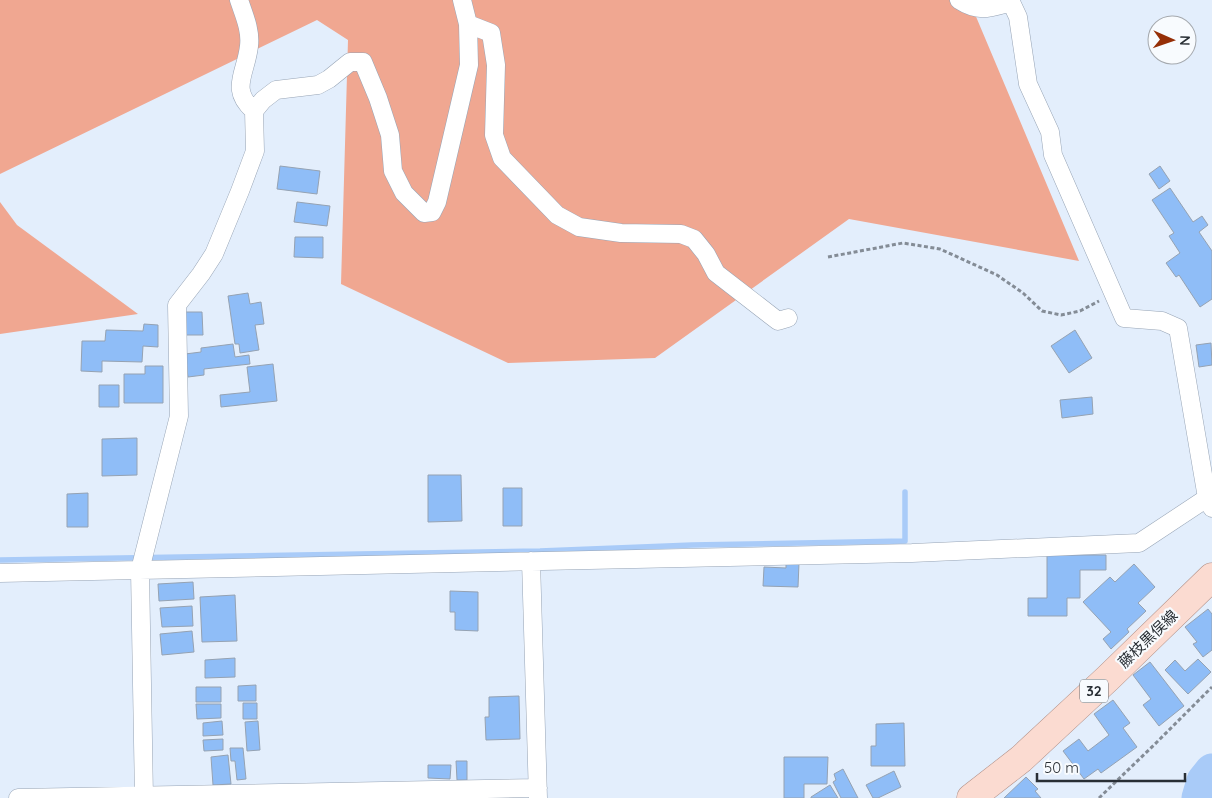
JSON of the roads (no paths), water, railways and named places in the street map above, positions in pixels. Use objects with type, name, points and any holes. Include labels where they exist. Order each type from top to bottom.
[{"type":"main road","name":"藤枝黒俣線","points":[[971,798],[1020,759],[1212,577]]},
{"type":"street","points":[[144,797],[140,570],[179,416],[177,304],[214,254],[255,151],[254,111],[244,102],[240,90],[250,46],[250,30],[239,0]]},
{"type":"street","points":[[254,111],[276,90],[318,86],[350,62],[363,62],[378,98],[390,135],[393,171],[404,193],[424,214],[432,212],[437,202],[470,65],[468,24],[462,0]]},
{"type":"street","points":[[0,572],[912,553],[1139,543],[1209,503],[1178,328],[1162,321],[1124,318],[1054,155],[1050,132],[1028,84],[1018,17],[1010,1],[985,10],[969,6],[960,0]]},
{"type":"street","points":[[468,24],[491,33],[496,65],[494,135],[502,158],[557,215],[578,227],[621,233],[680,234],[694,239],[706,254],[716,273],[778,322],[788,318]]},
{"type":"street","points":[[18,798],[538,793],[531,561]]},
{"type":"waterway","points":[[0,560],[540,551],[692,545],[905,541],[905,492]]},
{"type":"waterway","points":[[1199,798],[1204,781],[1212,771]]}]
